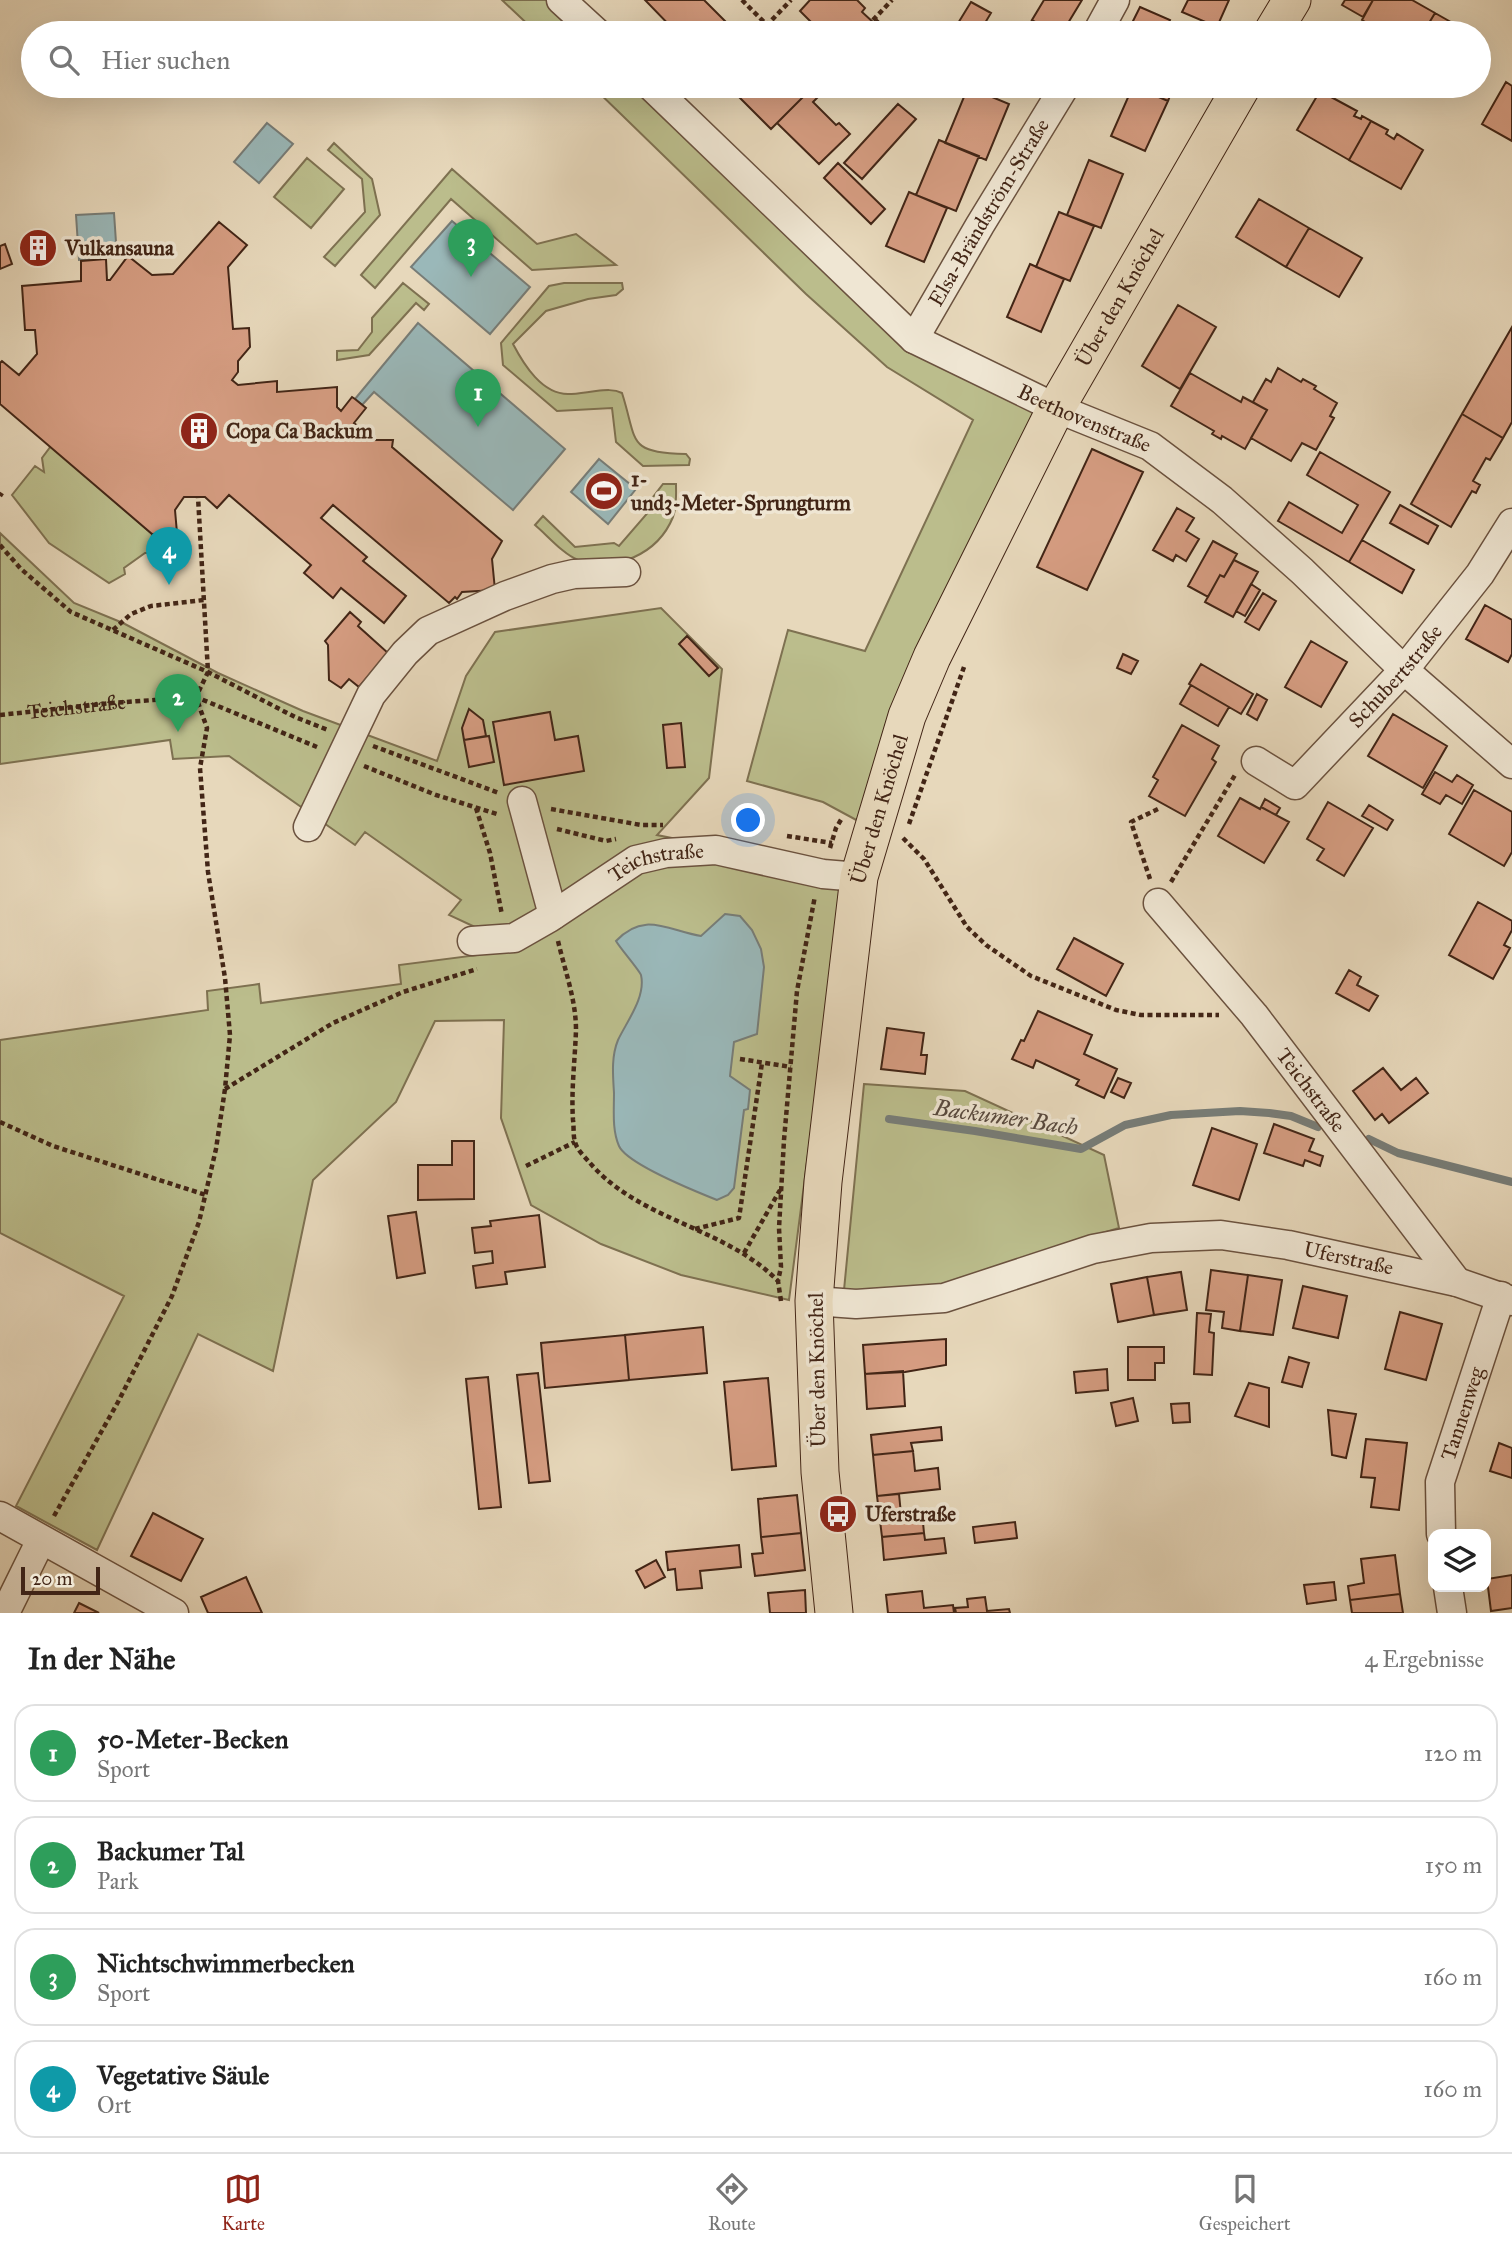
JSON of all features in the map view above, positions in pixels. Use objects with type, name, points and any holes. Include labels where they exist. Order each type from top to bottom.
[{"type":"main road","points":[[1279,21],[1292,0]]},
{"type":"main road","name":"Über den Knöchel","points":[[834,1613],[820,1472],[814,1301],[825,1157],[859,877],[907,716],[927,669],[1056,408],[1235,98]]},
{"type":"street","points":[[561,0],[584,21]]},
{"type":"street","points":[[1104,21],[1115,0]]},
{"type":"street","name":"Beethovenstraße","points":[[663,98],[914,339],[1056,408],[1150,446],[1222,500],[1302,571],[1404,670],[1512,764]]},
{"type":"street","name":"Elsa-Brändström-Straße","points":[[914,339],[1058,98]]},
{"type":"street","name":"Schubertstraße","points":[[1245,768],[1295,785],[1404,670],[1480,574],[1512,523]]},
{"type":"street","points":[[308,827],[371,695],[405,653],[428,631],[505,596],[552,579],[574,574],[626,572]]},
{"type":"street","points":[[524,811],[551,917]]},
{"type":"street","name":"Teichstraße","points":[[472,941],[514,937],[551,917],[636,860],[666,853],[716,850],[823,874],[859,877]]},
{"type":"street","name":"Teichstraße","points":[[1158,903],[1254,1015],[1457,1282]]},
{"type":"street","name":"Uferstraße","points":[[814,1301],[856,1304],[944,1298],[1093,1249],[1151,1238],[1220,1235],[1288,1245],[1457,1282],[1506,1299]]},
{"type":"street","name":"Tannenweg","points":[[1441,1529],[1440,1482],[1506,1299]]},
{"type":"street","points":[[0,1516],[174,1613]]},
{"type":"street","points":[[5,1613],[41,1539]]},
{"type":"street","points":[[1449,1592],[1452,1613]]},
{"type":"path","points":[[742,0],[763,21]]},
{"type":"path","points":[[771,21],[791,0]]},
{"type":"path","points":[[873,20],[892,0]]},
{"type":"path","points":[[41,1539],[154,1335],[172,1296],[206,1195],[225,1089],[230,1035],[228,1007],[207,859],[200,768],[207,728],[196,696],[208,672],[198,497]]},
{"type":"path","points":[[0,545],[21,569],[71,612],[208,672],[436,794],[476,807],[524,811],[552,809],[641,825],[675,824]]},
{"type":"path","points":[[113,630],[131,614],[151,606],[204,600]]},
{"type":"path","points":[[898,843],[913,816],[965,666]]},
{"type":"path","points":[[196,696],[606,841],[623,838]]},
{"type":"path","name":"Teichstraße","points":[[0,715],[196,696]]},
{"type":"path","points":[[1158,903],[1245,768]]},
{"type":"path","points":[[476,807],[490,853],[505,938]]},
{"type":"path","points":[[1158,903],[1131,822],[1160,807]]},
{"type":"path","points":[[635,834],[641,825]]},
{"type":"path","points":[[782,835],[832,844]]},
{"type":"path","points":[[902,837],[924,859],[967,927],[986,945],[1031,976],[1116,1010],[1141,1015],[1254,1015]]},
{"type":"path","points":[[551,917],[574,1004],[576,1028],[572,1101],[575,1142],[598,1172],[622,1192],[744,1253],[764,1266],[778,1281],[781,1266],[781,1188],[744,1253]]},
{"type":"path","points":[[225,1089],[333,1023],[403,992],[489,965]]},
{"type":"path","points":[[740,1059],[791,1067]]},
{"type":"path","points":[[694,1229],[739,1217],[762,1063]]},
{"type":"path","points":[[0,1122],[53,1146],[206,1195]]},
{"type":"path","points":[[526,1166],[575,1142]]},
{"type":"green space","points":[[502,0],[561,0],[584,21],[524,21]]},
{"type":"green space","points":[[604,98],[664,98],[886,309],[1056,408],[873,829],[823,802],[747,781],[788,630],[865,651],[973,420],[887,367],[806,294]]},
{"type":"green space","points":[[334,143],[372,179],[380,215],[335,266],[324,257],[365,212],[362,179],[328,150]]},
{"type":"green space","points":[[307,158],[344,189],[311,228],[274,197]]},
{"type":"green space","points":[[452,169],[537,244],[576,234],[616,265],[532,270],[451,199],[375,288],[361,275]]},
{"type":"green space","points":[[403,283],[429,304],[424,310],[416,303],[369,355],[337,360],[337,351],[358,350],[372,332],[372,318]]},
{"type":"green space","points":[[564,283],[622,283],[623,289],[616,295],[588,299],[546,311],[513,344],[523,361],[542,384],[559,393],[609,390],[622,393],[633,434],[638,442],[653,451],[686,454],[690,459],[689,465],[643,466],[616,442],[612,408],[557,411],[503,365],[501,343],[549,286]]},
{"type":"green space","points":[[51,446],[152,534],[150,553],[145,553],[124,568],[125,574],[109,583],[49,543],[12,495],[35,466],[44,472],[42,458]]},
{"type":"green space","points":[[663,484],[676,484],[674,513],[666,530],[646,550],[620,562],[606,564],[578,560],[561,549],[535,525],[543,516],[575,547],[614,543],[619,546],[657,502],[653,497]]},
{"type":"green space","points":[[0,533],[74,603],[123,623],[218,673],[303,711],[437,761],[466,676],[495,632],[661,608],[722,669],[709,778],[657,835],[767,857],[843,886],[789,1300],[681,1275],[601,1244],[531,1205],[501,1118],[504,1020],[435,1021],[396,1102],[313,1180],[273,1371],[198,1334],[97,1550],[16,1506],[124,1296],[0,1233],[0,1040],[208,1010],[207,991],[259,984],[261,1003],[401,984],[399,965],[478,955],[475,927],[449,915],[461,900],[365,832],[355,845],[229,756],[173,759],[170,740],[0,764]]},
{"type":"green space","points":[[864,1084],[965,1091],[1104,1155],[1119,1228],[924,1292],[844,1290]]},
{"type":"water","points":[[267,123],[293,144],[259,183],[234,162]]},
{"type":"water","points":[[114,213],[117,257],[79,260],[76,215]]},
{"type":"water","points":[[452,221],[530,287],[490,334],[411,267]]},
{"type":"water","points":[[418,323],[565,449],[513,510],[374,392],[362,405],[355,399]]},
{"type":"water","name":"1- und3-Meter-Sprungturm","points":[[599,459],[636,489],[608,524],[571,492]]},
{"type":"water","points":[[725,914],[740,916],[752,930],[761,949],[764,967],[757,1034],[734,1042],[730,1076],[750,1090],[748,1109],[744,1110],[734,1188],[728,1195],[717,1200],[648,1169],[619,1146],[614,1120],[614,1053],[638,1000],[642,983],[640,972],[616,941],[626,932],[646,925],[667,927],[701,936]]},
{"type":"building","points":[[645,0],[704,0],[725,21],[665,21]]},
{"type":"building","points":[[810,0],[857,0],[865,8],[862,12],[872,21],[810,21],[800,11]]},
{"type":"building","points":[[1044,0],[1082,0],[1069,21],[1032,20]]},
{"type":"building","points":[[1188,0],[1229,0],[1220,21],[1203,21],[1182,12]]},
{"type":"building","points":[[1345,0],[1373,0],[1363,17],[1342,5]]},
{"type":"building","points":[[1373,0],[1412,0],[1435,13],[1430,21],[1362,20]]},
{"type":"building","points":[[971,2],[991,13],[986,21],[959,21]]},
{"type":"building","points":[[1140,7],[1170,20],[1170,21],[1133,21]]},
{"type":"building","points":[[1435,13],[1449,21],[1430,21]]},
{"type":"building","points":[[1506,82],[1512,86],[1512,141],[1482,124]]},
{"type":"building","points":[[740,98],[802,98],[771,129]]},
{"type":"building","points":[[802,98],[817,98],[813,102],[836,125],[839,123],[850,134],[819,164],[777,123]]},
{"type":"building","points":[[963,98],[995,98],[1009,104],[986,160],[945,143]]},
{"type":"building","points":[[1128,98],[1161,98],[1168,101],[1145,151],[1111,136]]},
{"type":"building","points":[[1316,98],[1333,98],[1357,111],[1354,116],[1361,119],[1362,116],[1371,121],[1349,160],[1297,130]]},
{"type":"building","points":[[898,104],[916,119],[862,179],[844,163]]},
{"type":"building","points":[[1371,121],[1388,130],[1386,134],[1394,139],[1397,134],[1423,150],[1401,189],[1349,160]]},
{"type":"building","points":[[939,140],[979,156],[956,211],[916,195]]},
{"type":"building","points":[[1089,160],[1123,174],[1101,228],[1067,215]]},
{"type":"building","points":[[838,163],[885,209],[871,224],[824,178]]},
{"type":"building","points":[[909,192],[947,208],[924,262],[886,246]]},
{"type":"building","points":[[1259,199],[1309,228],[1286,267],[1236,237]]},
{"type":"building","points":[[1059,212],[1094,226],[1070,281],[1036,267]]},
{"type":"building","name":"Copa Ca Backum","points":[[219,222],[247,245],[228,267],[233,329],[249,328],[250,347],[238,361],[238,372],[232,380],[238,385],[277,381],[277,392],[337,387],[337,407],[341,411],[352,397],[355,399],[366,408],[354,423],[375,440],[393,440],[392,447],[502,541],[492,559],[495,590],[462,592],[457,599],[455,597],[449,603],[333,505],[321,518],[367,557],[363,561],[406,596],[384,623],[341,588],[333,598],[304,573],[311,565],[229,495],[217,508],[205,497],[184,497],[175,510],[177,533],[152,534],[0,404],[0,363],[2,361],[19,375],[37,354],[35,330],[25,330],[22,286],[81,281],[81,261],[106,259],[107,280],[110,280],[128,256],[152,275],[173,274]]},
{"type":"building","points":[[1309,228],[1362,258],[1339,297],[1286,267]]},
{"type":"building","name":"Vulkansauna","points":[[50,237],[51,257],[25,258],[24,238]]},
{"type":"building","points":[[5,244],[12,264],[0,269],[0,246]]},
{"type":"building","points":[[1030,264],[1064,279],[1041,332],[1007,317]]},
{"type":"building","points":[[1178,305],[1216,327],[1180,389],[1142,366]]},
{"type":"building","points":[[1512,327],[1512,422],[1503,438],[1462,414]]},
{"type":"building","points":[[1278,368],[1301,382],[1303,379],[1316,386],[1314,389],[1337,403],[1330,416],[1334,418],[1316,450],[1302,443],[1291,461],[1251,438],[1267,410],[1253,402],[1266,379],[1271,382]]},
{"type":"building","points":[[1190,373],[1241,402],[1243,397],[1267,410],[1245,449],[1222,436],[1221,439],[1212,434],[1214,431],[1171,406]]},
{"type":"building","points":[[1462,414],[1503,438],[1490,460],[1486,458],[1473,481],[1480,485],[1476,493],[1472,491],[1451,527],[1411,504]]},
{"type":"building","points":[[1092,449],[1143,472],[1087,590],[1037,567]]},
{"type":"building","points":[[1320,452],[1390,492],[1349,562],[1278,521],[1289,502],[1342,533],[1358,505],[1307,475]]},
{"type":"building","points":[[1400,505],[1438,526],[1428,544],[1390,523]]},
{"type":"building","points":[[1177,508],[1194,518],[1186,531],[1199,539],[1186,561],[1176,555],[1173,561],[1153,550]]},
{"type":"building","points":[[1362,540],[1414,570],[1402,593],[1349,562]]},
{"type":"building","points":[[1213,541],[1237,554],[1224,577],[1220,575],[1208,597],[1188,586]]},
{"type":"building","points":[[1234,560],[1258,572],[1233,617],[1205,602],[1220,575],[1224,577]]},
{"type":"building","points":[[1251,584],[1260,590],[1245,616],[1236,611]]},
{"type":"building","points":[[1263,593],[1276,601],[1259,630],[1245,622]]},
{"type":"building","points":[[1485,605],[1512,620],[1512,654],[1508,662],[1466,639]]},
{"type":"building","points":[[350,612],[361,622],[358,626],[388,653],[359,687],[349,679],[341,688],[329,680],[328,645],[325,641]]},
{"type":"building","points":[[687,636],[718,668],[709,676],[679,644]]},
{"type":"building","points":[[1311,641],[1347,662],[1321,707],[1285,687]]},
{"type":"building","points":[[1123,654],[1138,661],[1131,674],[1117,668]]},
{"type":"building","points":[[1201,664],[1253,694],[1241,714],[1189,684]]},
{"type":"building","points":[[1191,685],[1229,707],[1218,726],[1180,704]]},
{"type":"building","points":[[1257,694],[1267,700],[1257,720],[1247,714]]},
{"type":"building","points":[[469,709],[483,720],[486,736],[464,740],[462,728]]},
{"type":"building","points":[[550,712],[555,740],[578,736],[584,771],[504,785],[493,722]]},
{"type":"building","points":[[1393,714],[1447,746],[1423,788],[1368,756]]},
{"type":"building","points":[[681,723],[685,767],[667,768],[663,725]]},
{"type":"building","points":[[1182,725],[1219,746],[1212,759],[1216,762],[1185,816],[1149,796],[1158,780],[1153,777]]},
{"type":"building","points":[[489,736],[494,762],[469,767],[464,740]]},
{"type":"building","points":[[1435,772],[1452,782],[1457,775],[1473,785],[1462,804],[1446,795],[1440,804],[1422,794]]},
{"type":"building","points":[[1474,790],[1512,812],[1512,852],[1504,866],[1449,834]]},
{"type":"building","points":[[1240,798],[1289,822],[1264,863],[1218,836]]},
{"type":"building","points":[[1265,799],[1280,808],[1276,815],[1261,807]]},
{"type":"building","points":[[1328,802],[1373,828],[1344,876],[1317,860],[1324,849],[1307,839]]},
{"type":"building","points":[[1369,805],[1393,820],[1387,830],[1362,816]]},
{"type":"building","points":[[1478,902],[1512,921],[1512,930],[1504,945],[1510,948],[1493,979],[1449,955]]},
{"type":"building","points":[[1074,938],[1123,964],[1106,996],[1057,969]]},
{"type":"building","points":[[1349,970],[1361,977],[1357,985],[1378,996],[1369,1011],[1336,993]]},
{"type":"building","points":[[1038,1011],[1092,1035],[1084,1054],[1117,1069],[1104,1098],[1076,1085],[1079,1080],[1036,1060],[1033,1068],[1012,1059]]},
{"type":"building","points":[[887,1028],[924,1033],[921,1055],[927,1055],[925,1074],[881,1069]]},
{"type":"building","points":[[1383,1068],[1401,1090],[1416,1078],[1428,1093],[1389,1123],[1382,1114],[1375,1120],[1353,1091]]},
{"type":"building","points":[[1118,1078],[1131,1083],[1124,1098],[1111,1092]]},
{"type":"building","points":[[1274,1124],[1314,1139],[1309,1151],[1323,1156],[1320,1166],[1305,1160],[1303,1166],[1264,1153]]},
{"type":"building","points":[[1212,1128],[1257,1144],[1239,1200],[1193,1185]]},
{"type":"building","points":[[452,1141],[474,1141],[474,1199],[418,1200],[418,1165],[452,1165]]},
{"type":"building","points":[[416,1212],[425,1273],[397,1278],[388,1216]]},
{"type":"building","points":[[539,1215],[545,1267],[505,1272],[507,1284],[476,1288],[473,1266],[493,1263],[492,1251],[475,1253],[472,1228],[491,1226],[490,1221]]},
{"type":"building","points":[[1211,1270],[1248,1275],[1240,1331],[1222,1328],[1224,1312],[1206,1310]]},
{"type":"building","points":[[1181,1272],[1187,1310],[1154,1315],[1147,1277]]},
{"type":"building","points":[[1248,1275],[1282,1280],[1273,1335],[1240,1331]]},
{"type":"building","points":[[1147,1277],[1154,1315],[1118,1322],[1111,1284]]},
{"type":"building","points":[[1303,1286],[1347,1296],[1338,1338],[1293,1328]]},
{"type":"building","points":[[1400,1312],[1442,1324],[1426,1380],[1385,1369]]},
{"type":"building","points":[[1197,1313],[1211,1314],[1209,1332],[1214,1333],[1212,1375],[1194,1374]]},
{"type":"building","points":[[703,1327],[707,1373],[629,1380],[625,1335]]},
{"type":"building","points":[[625,1335],[629,1380],[545,1388],[541,1343]]},
{"type":"building","points":[[946,1339],[946,1365],[905,1372],[865,1374],[863,1345]]},
{"type":"building","points":[[1128,1347],[1164,1347],[1164,1363],[1155,1363],[1155,1380],[1128,1380]]},
{"type":"building","points":[[1289,1357],[1309,1363],[1302,1387],[1282,1382]]},
{"type":"building","points":[[1107,1369],[1108,1390],[1076,1393],[1074,1372]]},
{"type":"building","points":[[903,1371],[905,1406],[867,1409],[865,1374]]},
{"type":"building","points":[[538,1373],[550,1481],[529,1483],[517,1375]]},
{"type":"building","points":[[488,1377],[501,1507],[479,1509],[466,1379]]},
{"type":"building","points":[[768,1378],[776,1466],[732,1470],[724,1382]]},
{"type":"building","points":[[1249,1383],[1269,1388],[1269,1427],[1235,1416]]},
{"type":"building","points":[[1133,1398],[1138,1421],[1116,1426],[1111,1403]]},
{"type":"building","points":[[1189,1403],[1190,1422],[1173,1423],[1171,1404]]},
{"type":"building","points":[[1328,1410],[1356,1414],[1346,1458],[1332,1455]]},
{"type":"building","points":[[941,1427],[942,1440],[911,1443],[913,1451],[873,1455],[871,1435]]},
{"type":"building","points":[[1366,1439],[1407,1443],[1399,1510],[1371,1507],[1375,1478],[1361,1477]]},
{"type":"building","points":[[1499,1443],[1512,1448],[1512,1478],[1490,1471]]},
{"type":"building","points":[[913,1451],[915,1471],[938,1468],[940,1489],[877,1496],[873,1455]]},
{"type":"building","points":[[899,1494],[901,1514],[922,1512],[924,1533],[882,1537],[877,1496]]},
{"type":"building","points":[[797,1495],[801,1533],[761,1537],[758,1499]]},
{"type":"building","points":[[153,1513],[203,1539],[181,1581],[131,1556]]},
{"type":"building","points":[[1015,1522],[1017,1538],[975,1543],[973,1527]]},
{"type":"building","points":[[801,1533],[805,1570],[755,1576],[752,1554],[763,1553],[761,1537]]},
{"type":"building","points":[[924,1533],[925,1540],[944,1538],[946,1553],[884,1560],[882,1537]]},
{"type":"building","points":[[739,1545],[741,1567],[700,1571],[702,1588],[677,1590],[675,1569],[668,1570],[666,1552]]},
{"type":"building","points":[[1395,1555],[1400,1594],[1350,1600],[1348,1586],[1364,1583],[1361,1559]]},
{"type":"building","points":[[656,1560],[665,1577],[645,1588],[636,1571]]},
{"type":"building","points":[[1512,1575],[1512,1608],[1491,1611],[1489,1592],[1491,1592],[1491,1578]]},
{"type":"building","points":[[246,1577],[262,1613],[208,1613],[201,1597]]},
{"type":"building","points":[[1334,1582],[1336,1600],[1307,1604],[1304,1585]]},
{"type":"building","points":[[805,1590],[806,1613],[770,1613],[768,1593]]},
{"type":"building","points":[[922,1591],[924,1608],[953,1605],[954,1613],[888,1613],[886,1595]]},
{"type":"building","points":[[1400,1594],[1403,1613],[1352,1613],[1350,1600]]},
{"type":"building","points":[[985,1597],[987,1611],[1009,1609],[1010,1613],[956,1613],[955,1608],[968,1607],[967,1599]]},
{"type":"building","points":[[79,1603],[99,1613],[74,1613]]},
{"type":"waterway","name":"Backumer Bach","points":[[889,1119],[1081,1149],[1125,1125],[1171,1115],[1240,1111],[1269,1113],[1291,1116],[1318,1127]]},
{"type":"waterway","name":"Backumer Bach","points":[[1369,1139],[1398,1153],[1512,1182]]},
{"type":"place","name":"Vulkansauna","points":[[38,248]]},
{"type":"place","name":"Nichtschwimmerbecken","points":[[471,277]]},
{"type":"place","name":"50-Meter-Becken","points":[[478,427]]},
{"type":"place","name":"Copa Ca Backum","points":[[199,431]]},
{"type":"place","name":"1- und3-Meter-Sprungturm","points":[[604,491]]},
{"type":"place","name":"Vegetative Säule","points":[[169,585]]},
{"type":"place","name":"Backumer Tal","points":[[178,732]]},
{"type":"place","name":"Uferstraße","points":[[838,1514]]}]
